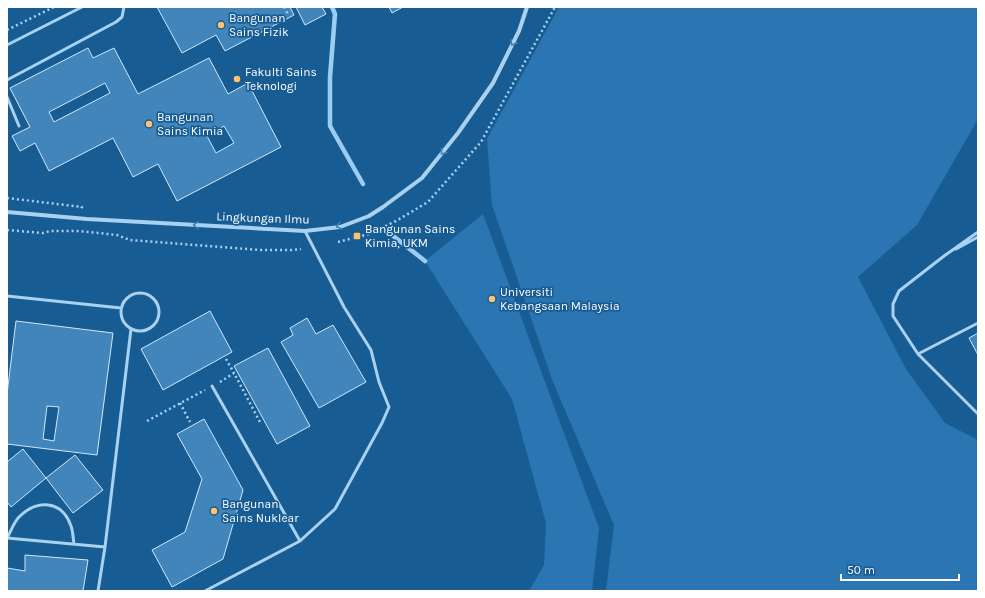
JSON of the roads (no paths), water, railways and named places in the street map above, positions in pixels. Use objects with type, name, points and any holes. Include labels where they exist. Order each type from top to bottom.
[{"type":"street","name":"Lingkungan Ilmu","points":[[7,212],[28,215],[305,231],[340,227],[369,216],[422,178],[458,133],[493,83],[519,31],[527,7]]},
{"type":"lane","points":[[7,45],[82,7]]},
{"type":"lane","points":[[7,80],[116,22],[122,18],[124,7]]},
{"type":"lane","points":[[7,97],[19,126]]},
{"type":"lane","points":[[205,591],[300,541],[335,509],[382,423],[389,407],[379,382],[371,350],[344,307],[305,231]]},
{"type":"lane","points":[[978,232],[899,291],[893,304],[893,316],[918,354],[978,414]]},
{"type":"lane","points":[[944,256],[978,237]]},
{"type":"lane","points":[[133,294],[146,294],[156,301],[159,313],[158,319],[150,328],[144,330],[131,329],[123,320],[121,308],[128,297],[133,294]]},
{"type":"lane","points":[[7,296],[121,308]]},
{"type":"lane","points":[[918,354],[978,323]]},
{"type":"lane","points":[[98,591],[105,547],[131,329]]},
{"type":"lane","points":[[212,386],[300,541]]},
{"type":"lane","points":[[74,544],[71,525],[64,514],[53,506],[43,504],[34,506],[18,518],[7,538],[105,547]]},
{"type":"waterway","points":[[332,7],[335,14],[330,77],[330,126],[363,184]]},
{"type":"waterway","points":[[392,235],[425,261]]},
{"type":"place","name":"Bangunan Sains Fizik","points":[[221,25]]},
{"type":"place","name":"Fakulti Sains Teknologi","points":[[237,79]]},
{"type":"place","name":"Bangunan Sains Kimia","points":[[149,124]]},
{"type":"place","name":"Bangunan Sains Kimia, UKM","points":[[357,236]]},
{"type":"place","name":"Universiti Kebangsaan Malaysia","points":[[492,299]]},
{"type":"place","name":"Bangunan Sains Nuklear","points":[[214,511]]}]
